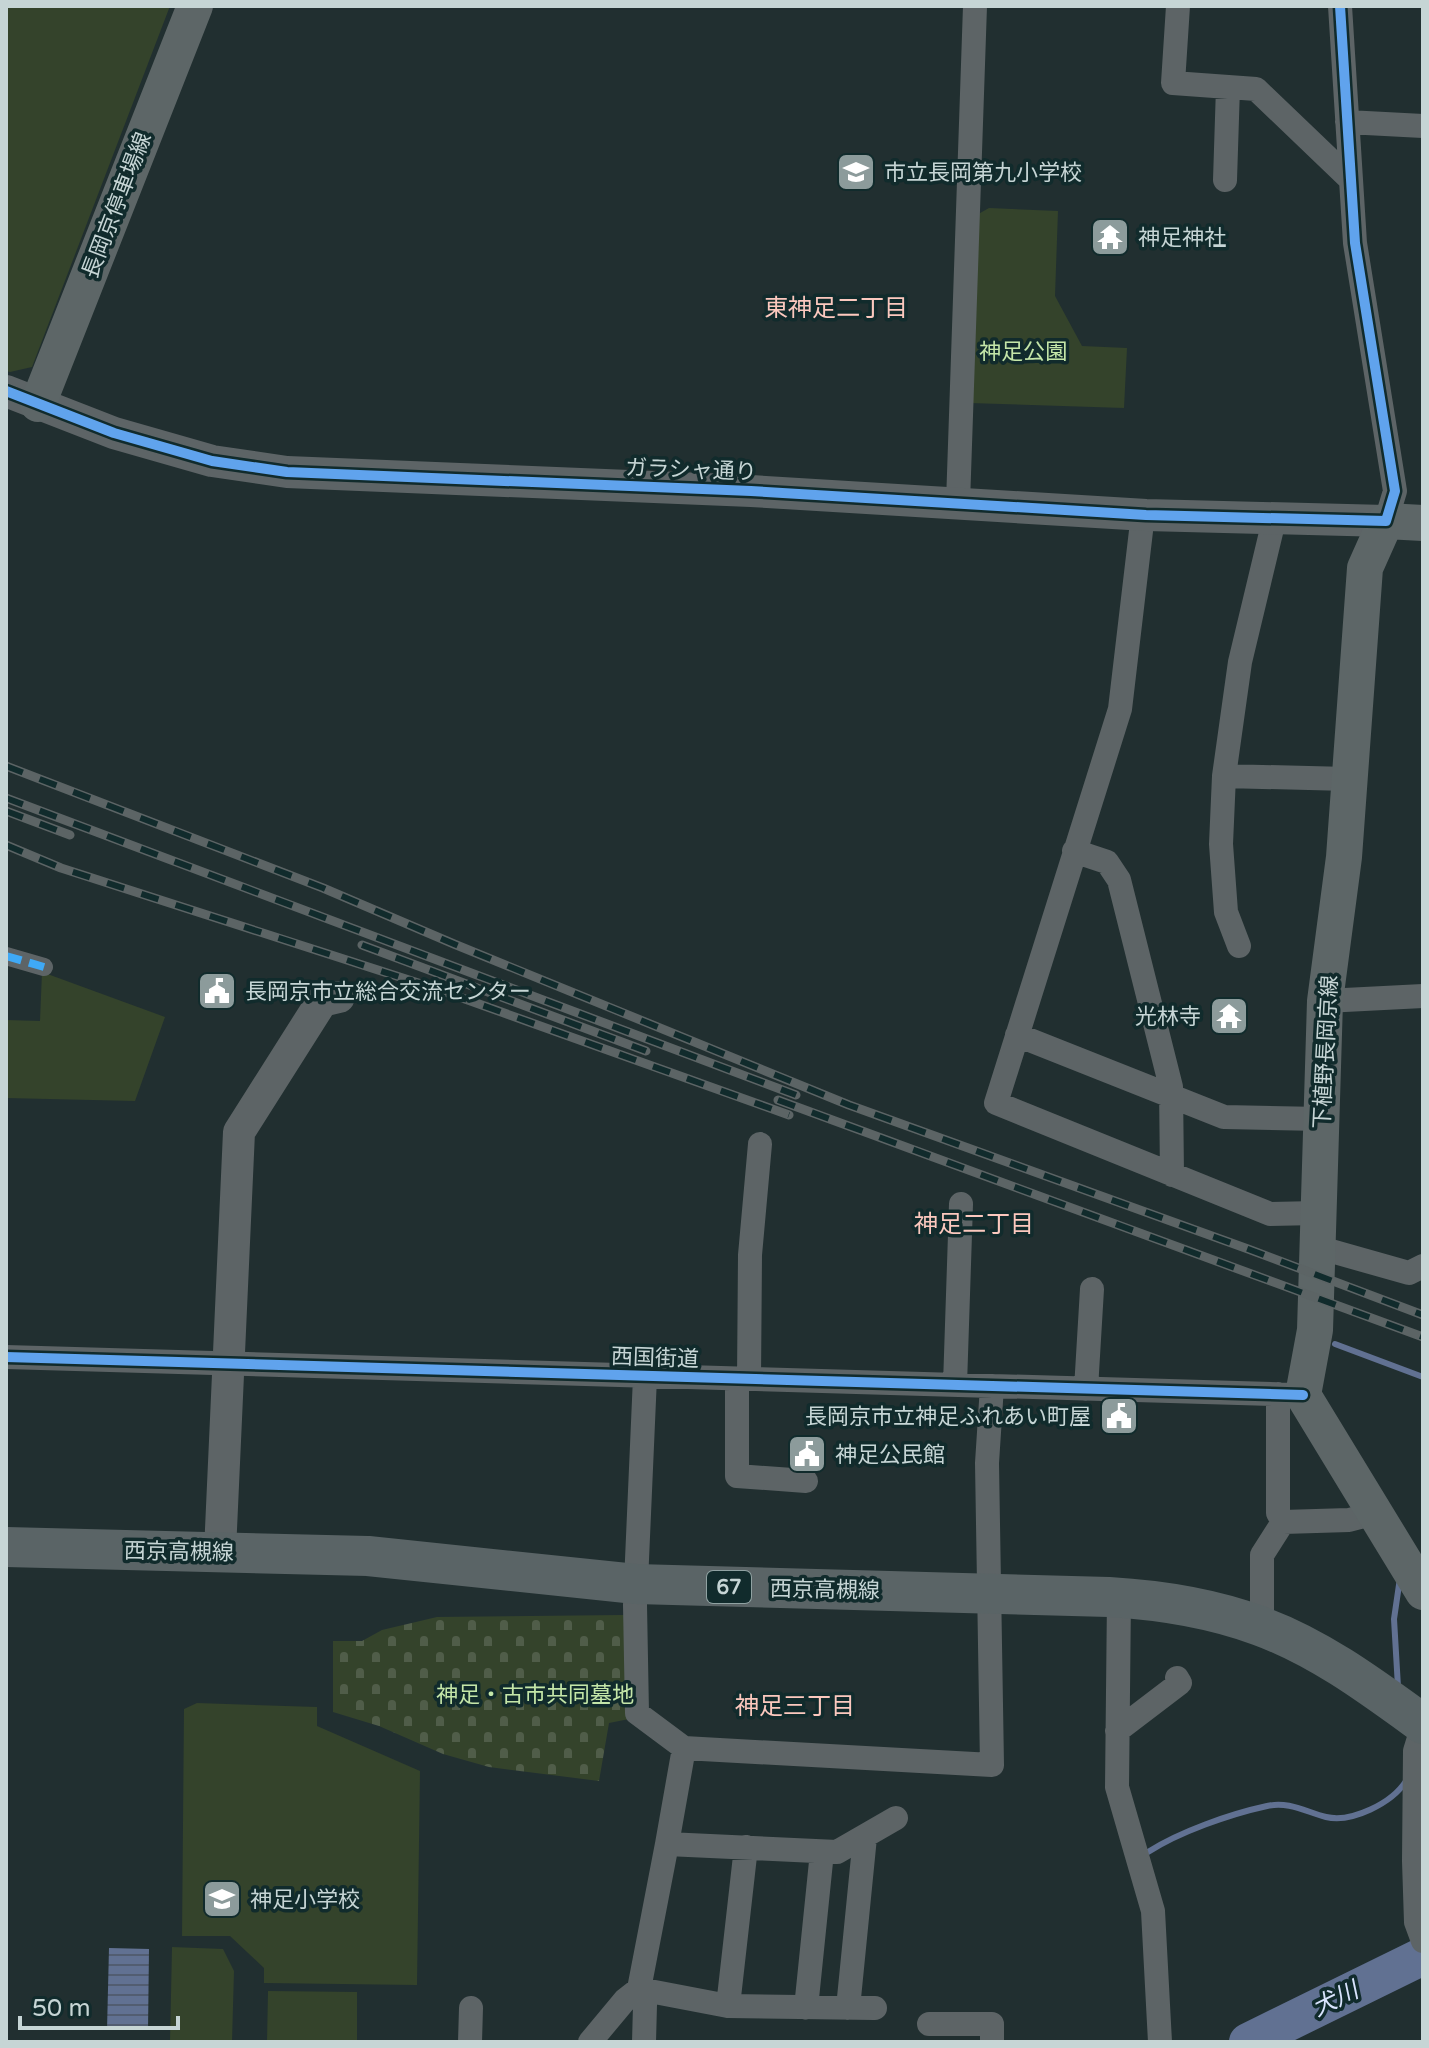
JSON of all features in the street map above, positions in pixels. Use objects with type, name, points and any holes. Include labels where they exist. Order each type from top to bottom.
[{"type":"main road","name":"長岡京停車場線","points":[[22,398],[195,6]]},
{"type":"main road","points":[[1386,521],[1423,523]]},
{"type":"main road","name":"下植野長岡京線","points":[[1291,1395],[1315,1330],[1325,1001],[1344,857],[1365,568],[1386,521]]},
{"type":"main road","points":[[1291,1395],[1376,1513],[1423,1592]]},
{"type":"main road","name":"西京高槻線","points":[[6,1547],[368,1556],[636,1584],[1119,1597],[1192,1607],[1262,1626],[1308,1647],[1360,1678],[1423,1725]]},
{"type":"street","points":[[958,503],[975,6]]},
{"type":"street","points":[[1178,6],[1173,83],[1256,89],[1350,179]]},
{"type":"street","points":[[1340,6],[1355,243],[1395,491],[1386,521]]},
{"type":"street","points":[[1225,180],[1228,87]]},
{"type":"street","points":[[1347,122],[1423,126]]},
{"type":"street","name":"ガラシャ通り","points":[[22,398],[114,433],[212,461],[287,472],[751,491],[1143,514],[1386,521]]},
{"type":"street","points":[[1143,514],[1120,709],[996,1103],[1270,1214],[1317,1230],[1409,1273],[1423,1266]]},
{"type":"street","points":[[1239,946],[1226,912],[1221,844],[1224,776],[1240,662],[1275,516]]},
{"type":"street","points":[[1224,776],[1348,779]]},
{"type":"street","points":[[1074,851],[1107,862],[1119,880],[1171,1096],[1172,1175]]},
{"type":"street","points":[[6,956],[44,967]]},
{"type":"street","points":[[1325,1001],[1423,996]]},
{"type":"street","points":[[220,1551],[239,1132],[322,1001],[339,997]]},
{"type":"street","points":[[1017,1035],[1224,1117],[1321,1119]]},
{"type":"street","points":[[760,1144],[737,1476],[806,1481]]},
{"type":"street","points":[[955,1385],[961,1204]]},
{"type":"street","points":[[1086,1389],[1092,1289]]},
{"type":"street","name":"西国街道","points":[[6,1357],[1291,1395]]},
{"type":"street","points":[[645,1377],[636,1584],[637,1713],[684,1748],[992,1765],[987,1463],[992,1386]]},
{"type":"street","points":[[1283,1522],[1278,1513],[1291,1395]]},
{"type":"street","points":[[1283,1522],[1349,1520],[1376,1513]]},
{"type":"street","points":[[1262,1626],[1262,1555],[1283,1522]]},
{"type":"street","points":[[1119,1597],[1117,1787],[1153,1911],[1160,2042]]},
{"type":"street","points":[[1117,1731],[1180,1683],[1177,1678]]},
{"type":"street","points":[[1422,1940],[1416,1922],[1414,1861],[1415,1751],[1423,1725]]},
{"type":"street","points":[[644,2042],[645,2005],[639,1989],[684,1748]]},
{"type":"street","points":[[667,1844],[837,1852],[896,1818]]},
{"type":"street","points":[[848,2008],[865,1837]]},
{"type":"street","points":[[728,2006],[746,1847]]},
{"type":"street","points":[[806,2008],[822,1852]]},
{"type":"street","points":[[590,2042],[625,2000],[639,1989],[728,2006],[875,2008]]},
{"type":"street","points":[[470,2042],[471,2008]]},
{"type":"street","points":[[929,2024],[992,2024],[992,2042]]},
{"type":"green space","points":[[6,6],[170,6],[32,367],[10,372],[6,371]]},
{"type":"green space","name":"神足公園","points":[[989,208],[1058,211],[1055,296],[1082,346],[1127,348],[1124,408],[969,403],[973,217]]},
{"type":"green space","points":[[42,972],[165,1017],[135,1101],[6,1098],[6,1020],[40,1021]]},
{"type":"green space","name":"神足・古市共同墓地","points":[[625,1615],[629,1719],[609,1723],[599,1781],[489,1767],[443,1754],[379,1726],[333,1712],[333,1641],[362,1641],[382,1630],[437,1617]]},
{"type":"green space","points":[[197,1703],[317,1707],[317,1726],[420,1771],[417,1985],[264,1983],[264,1968],[230,1936],[182,1936],[184,1709]]},
{"type":"green space","points":[[172,1947],[223,1949],[234,1971],[232,2042],[170,2042]]},
{"type":"green space","points":[[268,1991],[357,1992],[357,2042],[267,2042]]},
{"type":"water","points":[[109,1948],[149,1949],[148,2030],[107,2030]]},
{"type":"waterway","points":[[1335,1344],[1423,1377]]},
{"type":"waterway","points":[[1398,1687],[1394,1619],[1400,1578]]},
{"type":"waterway","points":[[1148,1852],[1205,1824],[1267,1806],[1290,1806],[1336,1818],[1359,1814],[1391,1797],[1406,1781]]},
{"type":"waterway","name":"犬川","points":[[1248,2042],[1423,1956]]},
{"type":"railway","points":[[6,766],[323,888],[849,1105],[1423,1315]]},
{"type":"railway","points":[[6,798],[796,1095]]},
{"type":"railway","points":[[6,811],[70,835]]},
{"type":"railway","points":[[6,845],[61,868],[437,989],[789,1115]]},
{"type":"railway","points":[[362,945],[646,1051]]},
{"type":"railway","points":[[778,1100],[1423,1337]]},
{"type":"marked path","points":[[6,956],[44,967]]},
{"type":"cycle path","points":[[6,391],[114,433],[212,461],[287,472],[751,491],[1146,515],[1386,521],[1395,491],[1355,243],[1340,6]]},
{"type":"cycle path","points":[[6,1357],[1303,1395]]},
{"type":"place","name":"市立長岡第九小学校","points":[[856,172]]},
{"type":"place","name":"神足神社","points":[[1110,237]]},
{"type":"place","name":"長岡京市立総合交流センター","points":[[217,991]]},
{"type":"place","name":"光林寺","points":[[1229,1016]]},
{"type":"place","name":"長岡京市立神足ふれあい町屋","points":[[1119,1416]]},
{"type":"place","name":"神足公民館","points":[[807,1454]]},
{"type":"place","name":"神足小学校","points":[[222,1899]]},
{"type":"district","name":"東神足二丁目","points":[[836,308]]},
{"type":"district","name":"神足二丁目","points":[[974,1224]]},
{"type":"district","name":"神足三丁目","points":[[795,1706]]}]
